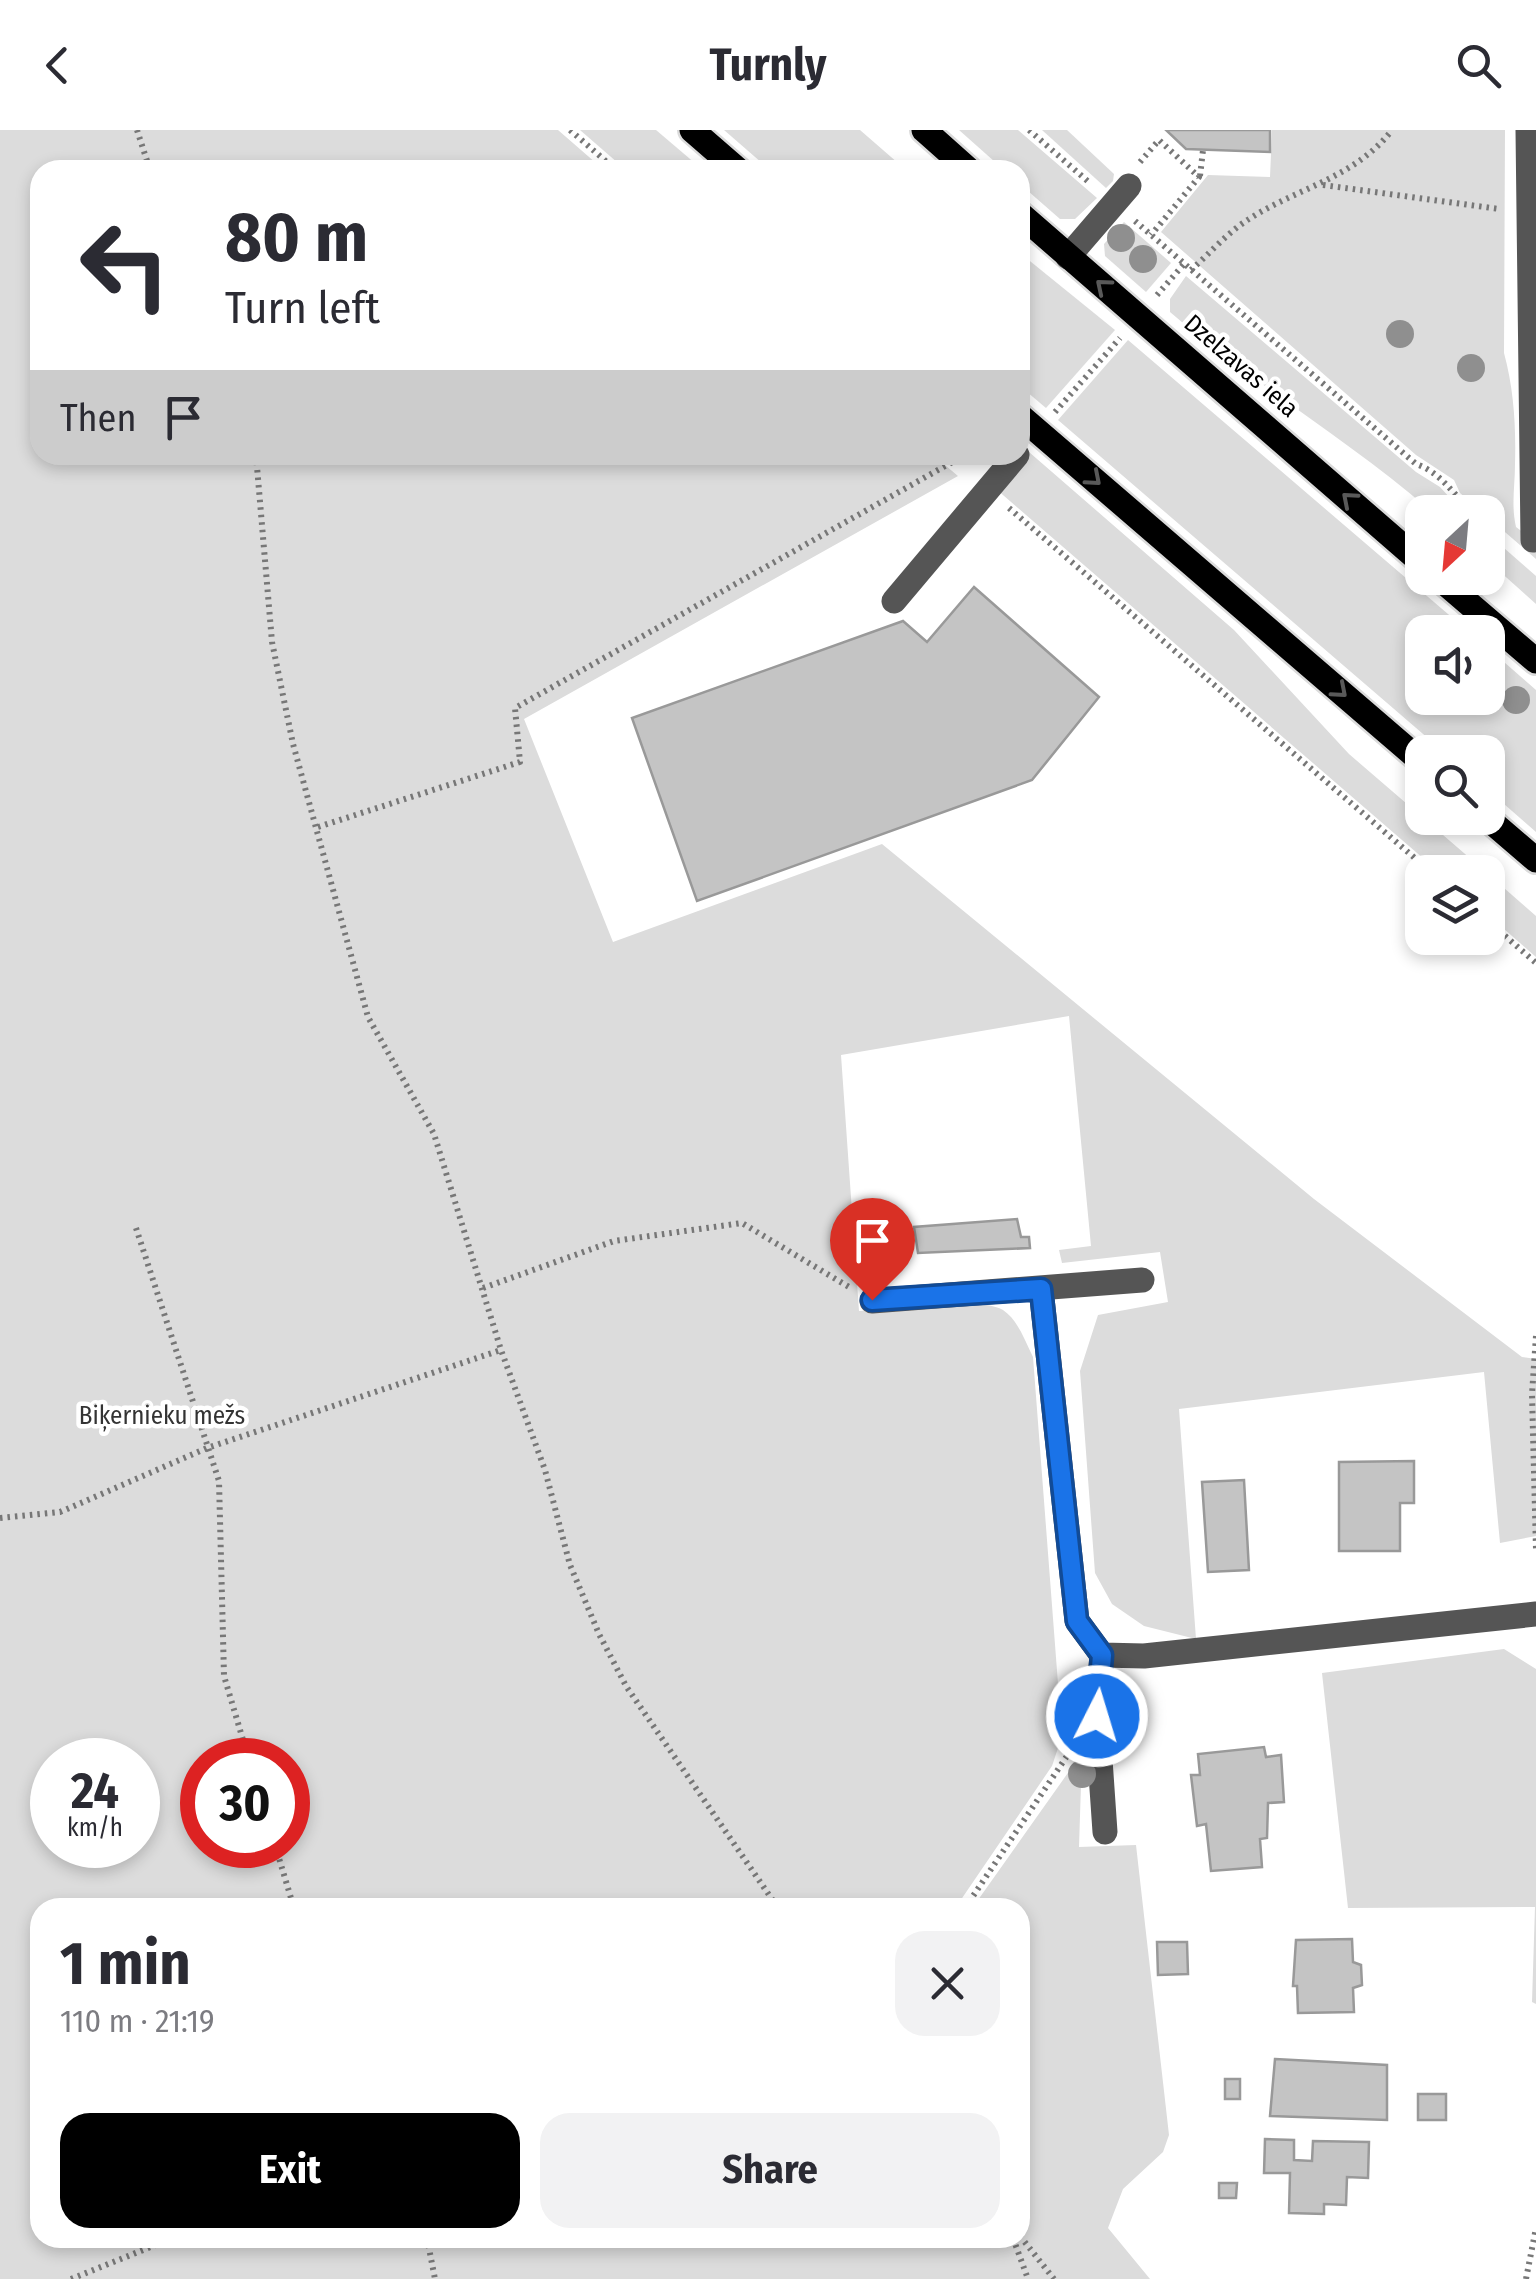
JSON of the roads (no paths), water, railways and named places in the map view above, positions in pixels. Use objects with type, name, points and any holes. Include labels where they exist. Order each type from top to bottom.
[{"type":"main road","points":[[692,130],[726,160]]},
{"type":"main road","points":[[924,130],[958,160]]},
{"type":"main road","name":"Dzelzavas iela","points":[[1030,223],[1405,548]]},
{"type":"main road","points":[[1030,425],[1405,747]]},
{"type":"main road","points":[[1459,595],[1482,615]]},
{"type":"main road","points":[[1505,635],[1536,661]]},
{"type":"main road","points":[[1505,835],[1531,859]]},
{"type":"street","points":[[1528,130],[1533,540]]},
{"type":"street","points":[[1068,257],[1126,185]]},
{"type":"street","points":[[894,600],[1009,465]]},
{"type":"street","points":[[1505,629],[1536,641]]},
{"type":"street","points":[[872,1300],[1142,1280]]},
{"type":"street","points":[[1041,1289],[1077,1621],[1102,1655],[1097,1716],[1105,1832]]},
{"type":"street","points":[[1102,1655],[1144,1656],[1536,1614]]},
{"type":"park label","name":"Biķernieku mežs","points":[[162,1416]]}]
